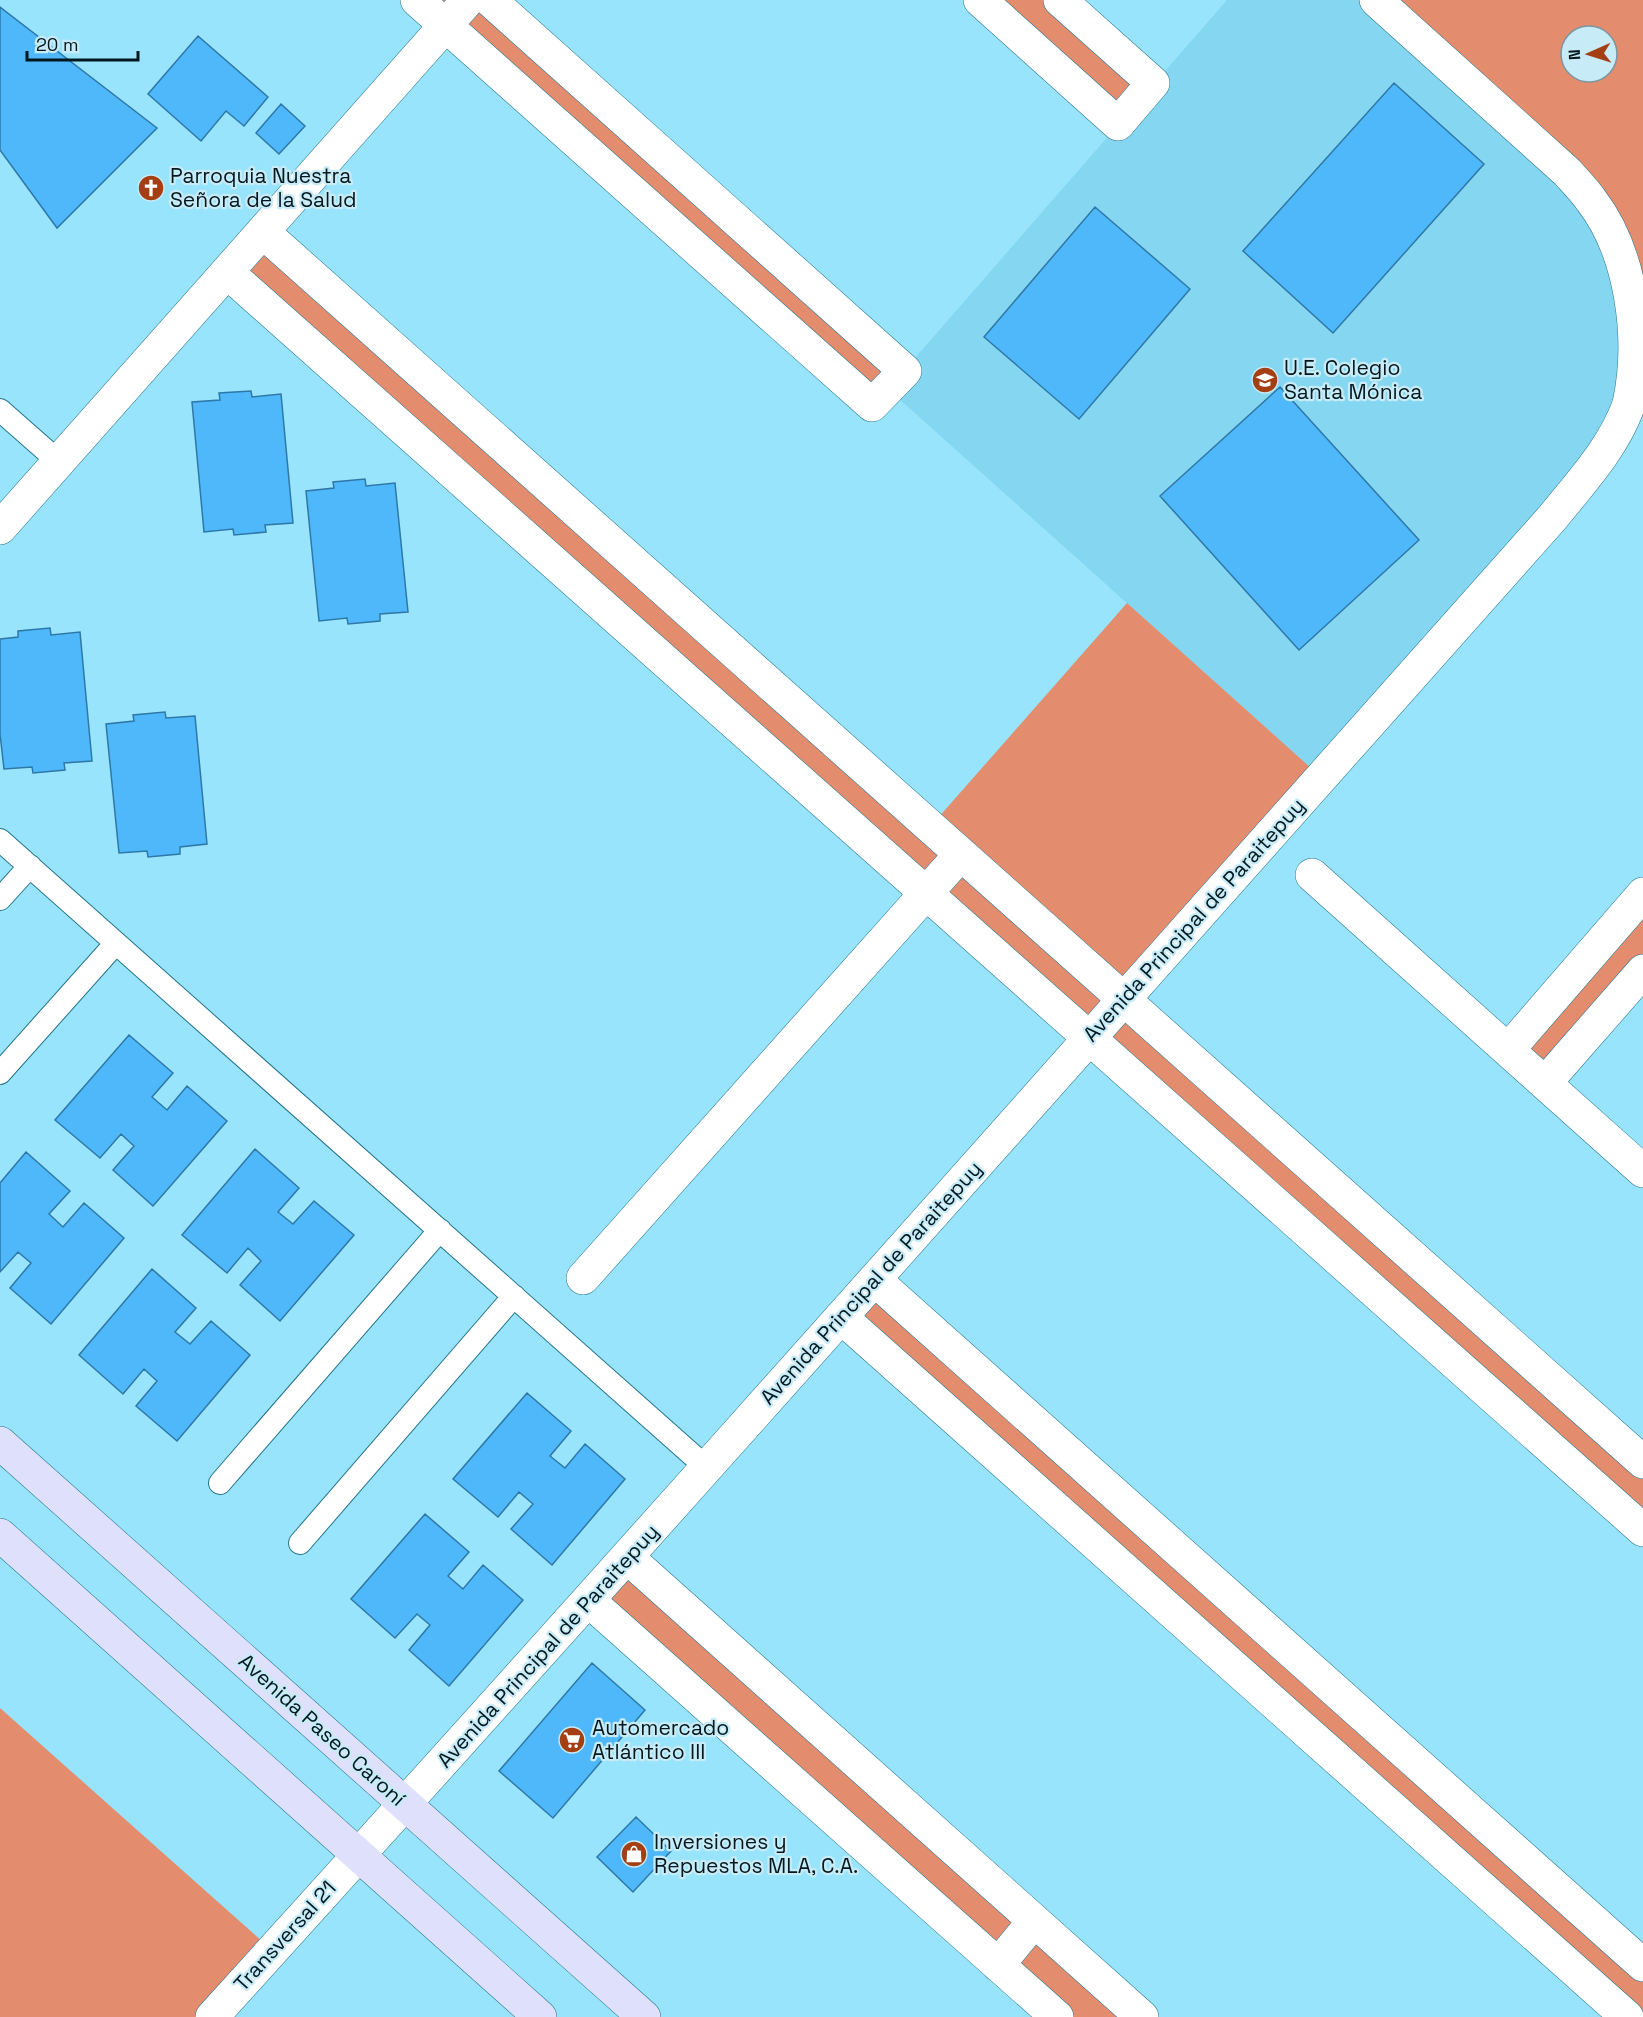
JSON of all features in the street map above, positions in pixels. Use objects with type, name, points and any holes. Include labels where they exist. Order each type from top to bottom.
[{"type":"street","points":[[417,0],[872,405],[905,371],[490,0]]},
{"type":"street","points":[[0,528],[468,0]]},
{"type":"street","points":[[980,0],[1118,124],[1153,83],[1060,0]]},
{"type":"street","name":"Avenida Principal de Paraitepuy","points":[[358,1855],[707,1468],[1553,517],[1590,472],[1615,435],[1629,403],[1636,371],[1638,334],[1635,301],[1626,266],[1610,230],[1592,200],[1567,172],[1376,0]]},
{"type":"street","points":[[263,232],[1643,1462]]},
{"type":"street","points":[[227,272],[1643,1530]]},
{"type":"street","points":[[654,652],[688,611]]},
{"type":"street","points":[[583,1278],[961,854]]},
{"type":"street","points":[[1312,875],[1643,1171]]},
{"type":"street","points":[[1508,1050],[1643,894]]},
{"type":"street","points":[[1545,1083],[1643,971]]},
{"type":"street","points":[[874,1280],[1643,1965]]},
{"type":"street","points":[[841,1317],[1627,2017]]},
{"type":"street","points":[[1509,1412],[1542,1372]]},
{"type":"street","name":"Avenida Paseo Caroní","points":[[0,1443],[644,2017]]},
{"type":"street","points":[[0,1535],[540,2017]]},
{"type":"street","points":[[627,1557],[1142,2017]]},
{"type":"street","points":[[588,1600],[1057,2017]]},
{"type":"street","points":[[1243,1675],[1275,1636]]},
{"type":"street","name":"Transversal 21","points":[[212,2017],[358,1855]]},
{"type":"street","points":[[998,1965],[1034,1921]]},
{"type":"lane","points":[[0,410],[59,462]]},
{"type":"lane","points":[[0,840],[707,1468]]},
{"type":"lane","points":[[0,899],[30,866]]},
{"type":"lane","points":[[0,1073],[116,943]]},
{"type":"lane","points":[[220,1483],[440,1230]]},
{"type":"lane","points":[[300,1543],[514,1296]]},
{"type":"shaded area","points":[[417,0],[490,0],[905,371],[872,405]]},
{"type":"shaded area","points":[[980,0],[1060,0],[1153,83],[1118,124]]},
{"type":"shaded area","name":"U.E. Colegio Santa Mónica","points":[[1227,0],[1376,0],[1610,230],[1629,403],[1321,777],[888,389]]},
{"type":"shaded area","points":[[1376,0],[1643,0],[1643,329],[1610,230]]},
{"type":"shaded area","points":[[263,232],[930,827],[1127,603],[1321,777],[1124,999],[1643,1462],[1643,1530],[227,272]]},
{"type":"shaded area","points":[[1643,894],[1643,971],[1545,1083],[1508,1050]]},
{"type":"shaded area","points":[[875,1280],[1643,1965],[1643,2017],[1627,2017],[841,1317]]},
{"type":"shaded area","points":[[627,1557],[1142,2017],[1057,2017],[588,1600]]},
{"type":"shaded area","points":[[0,1708],[273,1951],[214,2017],[0,2017]]},
{"type":"building","points":[[0,7],[157,128],[57,228],[0,150]]},
{"type":"building","points":[[198,36],[268,97],[244,126],[226,111],[201,141],[148,94]]},
{"type":"building","points":[[1394,83],[1484,164],[1333,333],[1243,251]]},
{"type":"building","points":[[281,104],[305,126],[279,154],[256,133]]},
{"type":"building","points":[[1095,207],[1190,289],[1079,419],[984,337]]},
{"type":"building","points":[[1280,387],[1419,540],[1299,650],[1160,496]]},
{"type":"building","points":[[251,391],[252,397],[281,394],[293,523],[265,525],[266,532],[234,535],[233,529],[204,532],[192,402],[220,400],[219,393]]},
{"type":"building","points":[[365,479],[366,486],[395,483],[408,612],[380,614],[380,621],[348,624],[347,618],[319,621],[306,491],[334,488],[333,482]]},
{"type":"building","points":[[50,628],[51,635],[80,632],[92,761],[64,763],[65,770],[33,773],[32,767],[4,769],[0,734],[0,639],[18,637],[18,631]]},
{"type":"building","points":[[165,712],[166,718],[195,716],[207,844],[180,847],[180,854],[148,857],[147,851],[119,853],[106,724],[134,721],[133,715]]},
{"type":"building","points":[[129,1035],[173,1073],[152,1097],[167,1110],[187,1086],[227,1121],[153,1206],[113,1170],[134,1146],[121,1134],[100,1158],[55,1120]]},
{"type":"building","points":[[255,1149],[299,1188],[278,1212],[293,1224],[314,1201],[354,1235],[280,1321],[240,1285],[261,1261],[248,1248],[227,1273],[182,1235]]},
{"type":"building","points":[[26,1152],[70,1191],[49,1214],[63,1227],[84,1203],[124,1238],[51,1324],[10,1288],[31,1263],[18,1252],[0,1272],[0,1183]]},
{"type":"building","points":[[152,1269],[196,1308],[175,1332],[190,1344],[211,1321],[250,1355],[177,1441],[136,1406],[157,1381],[144,1369],[123,1394],[79,1355]]},
{"type":"building","points":[[527,1393],[571,1431],[550,1456],[565,1468],[585,1444],[625,1479],[552,1565],[511,1529],[533,1504],[519,1492],[498,1517],[453,1479]]},
{"type":"building","points":[[425,1514],[469,1552],[448,1576],[463,1589],[483,1565],[523,1600],[449,1686],[409,1650],[430,1625],[417,1614],[395,1638],[351,1599]]},
{"type":"building","name":"Automercado Atlántico III","points":[[592,1663],[645,1710],[553,1818],[499,1771]]},
{"type":"building","name":"Inversiones y Repuestos MLA, C.A.","points":[[636,1817],[671,1851],[633,1892],[597,1857]]},
{"type":"place","name":"Parroquia Nuestra Señora de la Salud","points":[[151,188]]},
{"type":"place","name":"U.E. Colegio Santa Mónica","points":[[1265,380]]},
{"type":"place","name":"Automercado Atlántico III","points":[[572,1740]]},
{"type":"place","name":"Inversiones y Repuestos MLA, C.A.","points":[[634,1854]]}]
